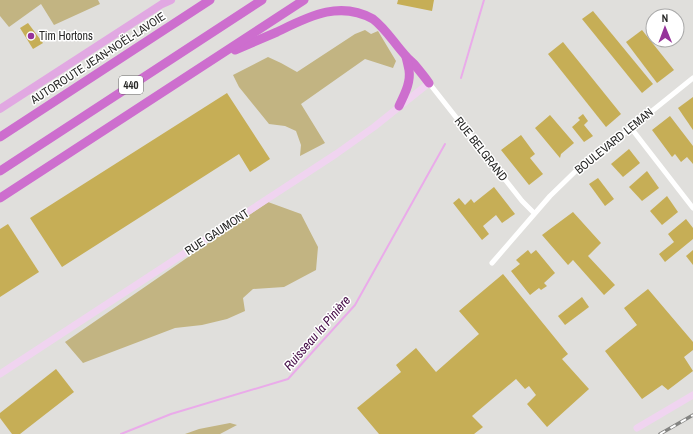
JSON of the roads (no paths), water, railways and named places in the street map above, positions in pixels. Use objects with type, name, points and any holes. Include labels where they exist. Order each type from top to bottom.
[{"type":"highway","name":"AUTOROUTE JEAN-NOËL-LAVOIE","points":[[0,137],[210,0]]},
{"type":"highway","name":"440","points":[[0,171],[262,0]]},
{"type":"highway","points":[[0,198],[304,0]]},
{"type":"highway","points":[[212,60],[277,32],[311,14],[322,10],[337,8],[347,9],[357,11],[372,19],[388,33],[405,56],[415,65],[429,83]]},
{"type":"highway","points":[[399,106],[409,79],[409,69],[405,56]]},
{"type":"main road","points":[[0,109],[162,2],[171,0]]},
{"type":"street","name":"BOULEVARD LEMAN","points":[[492,263],[534,213],[586,161],[631,128],[693,78]]},
{"type":"street","name":"RUE GAUMONT","points":[[0,374],[336,154],[374,127],[429,83]]},
{"type":"street","name":"RUE BELGRAND","points":[[429,83],[522,201],[534,213]]},
{"type":"street","points":[[631,128],[693,208]]},
{"type":"street","points":[[637,428],[693,395]]},
{"type":"waterway","name":"Ruisseau la Pinière","points":[[461,78],[484,0]]},
{"type":"waterway","name":"Ruisseau la Pinière","points":[[121,434],[171,414],[288,379],[355,305],[445,144]]},
{"type":"railway","points":[[660,434],[693,415]]},
{"type":"place","name":"Tim Hortons","points":[[31,36]]}]
